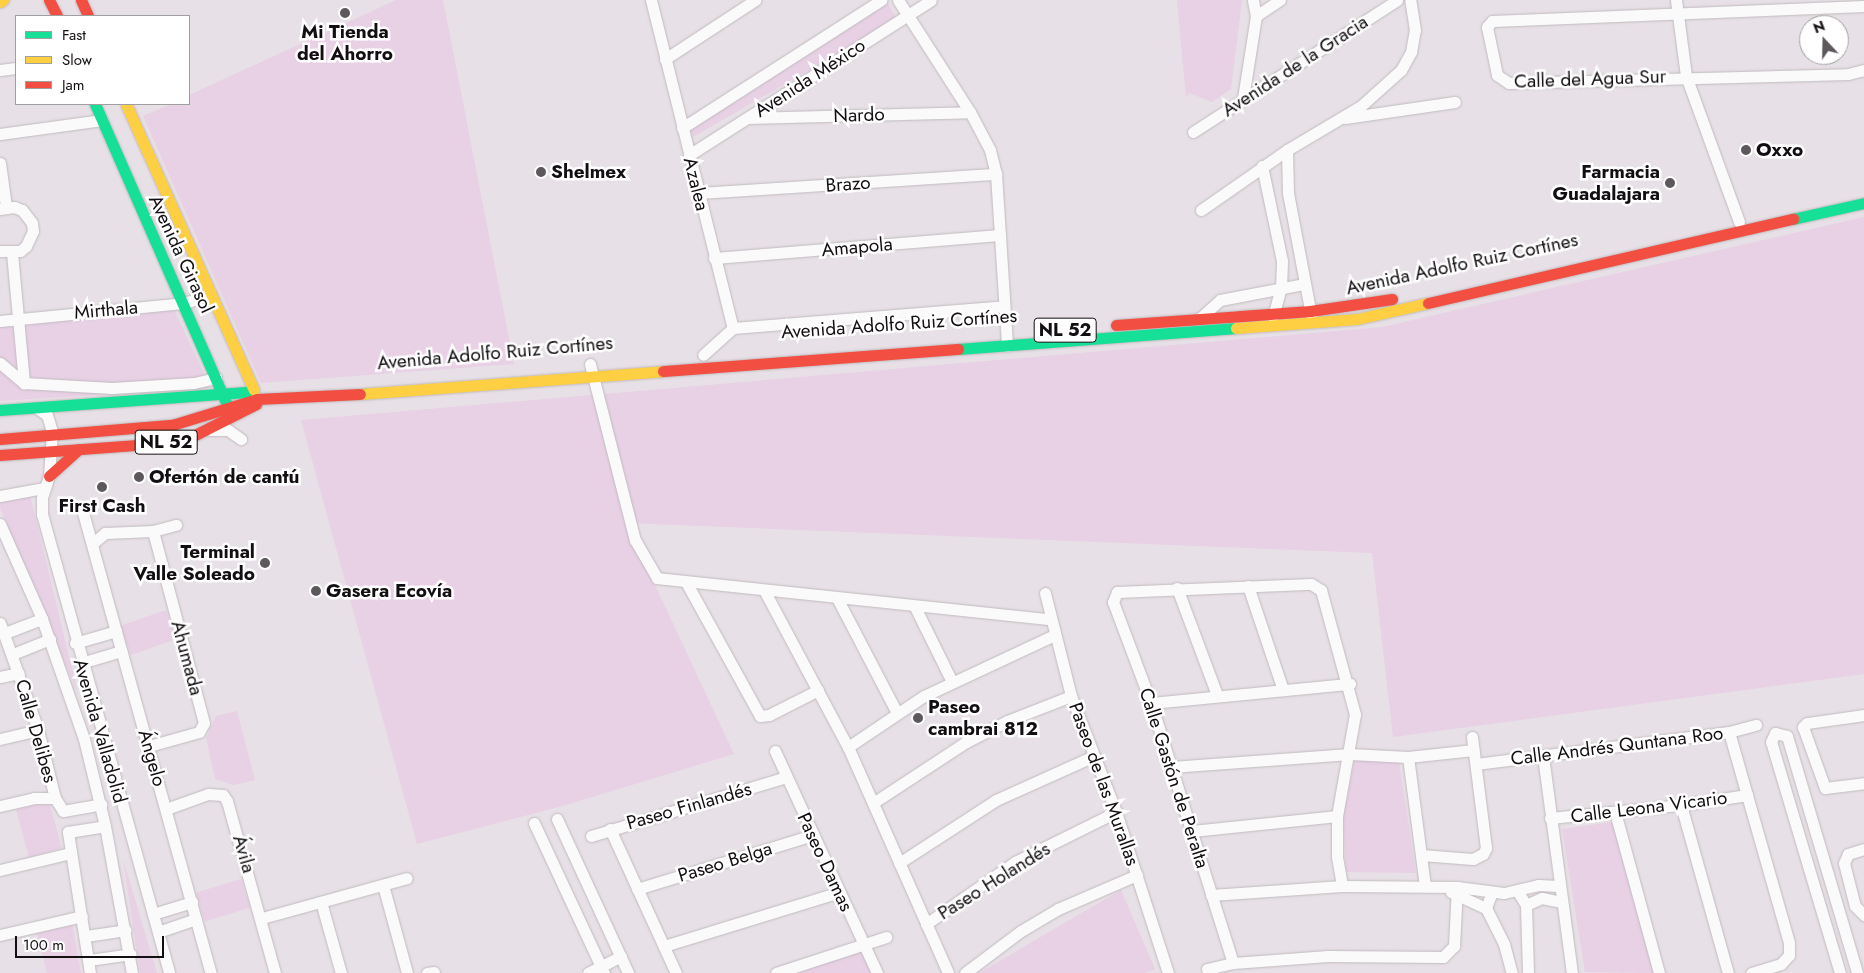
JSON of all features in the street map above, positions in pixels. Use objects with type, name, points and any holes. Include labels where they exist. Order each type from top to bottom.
[{"type":"main road","points":[[49,0],[56,15]]},
{"type":"main road","points":[[81,0],[88,15]]},
{"type":"main road","name":"Avenida Girasol","points":[[96,105],[185,303],[233,418]]},
{"type":"main road","name":"Avenida Girasol","points":[[126,105],[255,397]]},
{"type":"main road","name":"Avenida Adolfo Ruiz Cortínes","points":[[699,355],[1007,340],[1199,319],[1278,320],[1310,311],[1411,296],[1741,226],[1864,192]]},
{"type":"main road","points":[[0,438],[52,436],[172,425],[225,400],[244,401],[255,397],[286,400],[583,367],[1007,340],[1224,330],[1278,320],[1376,315],[1741,226],[1864,203]]},
{"type":"main road","name":"Avenida Adolfo Ruiz Cortínes","points":[[0,456],[162,443],[200,433],[233,418],[255,397],[272,389],[583,367],[606,362]]},
{"type":"main road","name":"Avenida Adolfo Ruiz Cortínes","points":[[0,412],[255,397]]},
{"type":"main road","points":[[0,418],[42,411]]},
{"type":"main road","points":[[49,476],[79,449]]},
{"type":"street","name":"Azalea","points":[[651,0],[733,328]]},
{"type":"street","points":[[665,59],[755,0]]},
{"type":"street","name":"Avenida México","points":[[682,128],[881,0]]},
{"type":"street","points":[[898,0],[970,112],[990,150],[996,174],[1007,340]]},
{"type":"street","name":"Avenida México","points":[[689,155],[931,0]]},
{"type":"street","points":[[1244,98],[1256,16],[1253,0]]},
{"type":"street","points":[[1256,16],[1280,0]]},
{"type":"street","name":"Avenida de la Gracia","points":[[1192,132],[1398,0]]},
{"type":"street","points":[[1201,210],[1262,166],[1377,94],[1401,70],[1411,52],[1415,30],[1410,0]]},
{"type":"street","points":[[1676,0],[1686,76],[1741,226]]},
{"type":"street","points":[[1677,15],[1864,6]]},
{"type":"street","name":"Calle del Agua Sur","points":[[1677,15],[1488,24],[1497,75],[1508,83],[1686,76],[1848,74],[1864,70]]},
{"type":"street","points":[[0,70],[15,68]]},
{"type":"street","points":[[1341,118],[1455,102]]},
{"type":"street","name":"Nardo","points":[[747,118],[970,112]]},
{"type":"street","points":[[0,134],[102,120]]},
{"type":"street","points":[[1287,150],[1288,193],[1310,311]]},
{"type":"street","points":[[0,163],[3,208],[22,210],[32,223],[32,231],[26,246],[6,252],[18,318],[24,383]]},
{"type":"street","points":[[1262,166],[1280,248],[1281,288],[1278,320]]},
{"type":"street","name":"Brazo","points":[[700,193],[996,174]]},
{"type":"street","name":"Amapola","points":[[714,258],[1000,235]]},
{"type":"street","points":[[1199,319],[1220,300],[1304,284]]},
{"type":"street","name":"Mirthala","points":[[0,320],[185,303],[210,294]]},
{"type":"street","points":[[699,355],[733,328],[1004,306]]},
{"type":"street","points":[[0,363],[24,383],[112,388],[194,383],[216,378]]},
{"type":"street","points":[[583,367],[635,540],[654,575],[686,582],[1050,619]]},
{"type":"street","name":"Avenida Valladolid","points":[[42,411],[52,436],[49,476],[44,488],[42,514],[75,643],[169,973]]},
{"type":"street","points":[[200,433],[228,430],[241,439]]},
{"type":"street","points":[[0,496],[44,488]]},
{"type":"street","name":"Ángelo","points":[[82,509],[211,973]]},
{"type":"street","name":"Avenida Valladolid","points":[[0,524],[50,639],[79,723],[106,826],[131,954],[132,973]]},
{"type":"street","points":[[93,543],[104,533],[153,532],[176,525]]},
{"type":"street","name":"Ahumada","points":[[149,746],[199,732],[204,723],[153,532]]},
{"type":"street","points":[[686,582],[760,716],[769,715],[818,690]]},
{"type":"street","points":[[1216,696],[1178,588],[1315,584],[1321,590],[1350,684],[1355,714],[1350,754],[1337,816],[1337,857],[1342,886]]},
{"type":"street","points":[[1248,586],[1283,690]]},
{"type":"street","name":"Calle Gastón de Peralta","points":[[1178,588],[1121,590],[1115,595],[1113,602],[1171,766],[1233,963]]},
{"type":"street","points":[[764,590],[848,746],[948,973]]},
{"type":"street","name":"Paseo de las Murallas","points":[[1045,593],[1054,636],[1071,696],[1116,812],[1168,973]]},
{"type":"street","points":[[837,598],[897,712]]},
{"type":"street","points":[[915,606],[952,682]]},
{"type":"street","points":[[3,628],[42,619]]},
{"type":"street","name":"Calle Delibes","points":[[3,628],[14,654],[38,730],[55,798],[63,811],[101,804]]},
{"type":"street","points":[[75,643],[116,631]]},
{"type":"street","points":[[848,746],[897,712],[952,682],[1054,636]]},
{"type":"street","points":[[14,654],[50,639]]},
{"type":"street","points":[[81,663],[121,651]]},
{"type":"street","points":[[0,677],[19,673]]},
{"type":"street","points":[[1150,703],[1350,684]]},
{"type":"street","points":[[873,803],[966,742],[1007,721],[1071,696]]},
{"type":"street","points":[[1864,715],[1807,723],[1803,727],[1822,785],[1830,788],[1864,783]]},
{"type":"street","name":"Calle Andrés Quntana Roo","points":[[1476,764],[1729,732],[1756,725]]},
{"type":"street","points":[[0,739],[38,730]]},
{"type":"street","points":[[1729,732],[1789,943],[1789,955],[1781,964],[1751,973]]},
{"type":"street","points":[[1840,973],[1771,742],[1775,733],[1787,736],[1857,973]]},
{"type":"street","points":[[1421,855],[1473,859],[1483,854],[1487,842],[1472,737]]},
{"type":"street","points":[[1171,766],[1350,754],[1408,757],[1474,750]]},
{"type":"street","name":"Paseo Damas","points":[[775,751],[877,973]]},
{"type":"street","points":[[899,863],[996,800],[1094,756]]},
{"type":"street","points":[[1543,756],[1571,972]]},
{"type":"street","points":[[1408,757],[1425,886]]},
{"type":"street","name":"Paseo Finlandés","points":[[591,836],[786,778]]},
{"type":"street","name":"Ávila","points":[[166,809],[208,794],[222,795],[230,807],[262,918],[275,973]]},
{"type":"street","name":"Calle Leona Vicario","points":[[1550,818],[1681,805],[1747,795]]},
{"type":"street","points":[[0,806],[34,798],[55,798]]},
{"type":"street","points":[[1681,805],[1728,973]]},
{"type":"street","name":"Paseo Holandés","points":[[926,924],[1016,862],[1116,812]]},
{"type":"street","points":[[1615,812],[1659,973]]},
{"type":"street","points":[[1192,831],[1337,816]]},
{"type":"street","points":[[557,819],[628,973]]},
{"type":"street","points":[[534,823],[602,969]]},
{"type":"street","points":[[90,973],[86,936],[68,832],[106,826]]},
{"type":"street","points":[[610,830],[676,973]]},
{"type":"street","name":"Paseo Belga","points":[[637,889],[812,835]]},
{"type":"street","points":[[1864,849],[1852,851],[1844,863],[1855,906],[1864,915]]},
{"type":"street","points":[[0,870],[71,853]]},
{"type":"street","points":[[965,973],[1021,931],[1058,909],[1137,875]]},
{"type":"street","points":[[262,918],[407,878]]},
{"type":"street","points":[[383,885],[407,973]]},
{"type":"street","points":[[1211,895],[1342,886],[1425,886],[1453,890],[1518,892],[1538,885],[1559,886]]},
{"type":"street","points":[[1453,890],[1486,908],[1504,944],[1512,973]]},
{"type":"street","points":[[1207,969],[1233,963],[1328,956],[1444,958],[1454,946],[1453,890]]},
{"type":"street","points":[[664,946],[839,892]]},
{"type":"street","points":[[1486,908],[1492,892]]},
{"type":"street","points":[[1518,892],[1526,904],[1528,973]]},
{"type":"street","points":[[1526,904],[1542,898],[1561,902]]},
{"type":"street","points":[[153,914],[192,902]]},
{"type":"street","points":[[321,902],[341,973]]},
{"type":"street","points":[[0,935],[82,916]]},
{"type":"street","points":[[158,932],[196,919]]},
{"type":"street","points":[[86,936],[126,930]]},
{"type":"street","points":[[776,973],[886,937]]},
{"type":"street","points":[[89,960],[131,954]]},
{"type":"street","points":[[588,973],[602,969],[621,956]]},
{"type":"shaded area","points":[[396,0],[443,0],[514,364],[261,383],[143,116],[169,105],[190,105],[190,95]]},
{"type":"shaded area","points":[[1177,0],[1242,0],[1231,89],[1212,102],[1189,93],[1186,98]]},
{"type":"shaded area","points":[[887,2],[897,19],[693,137],[683,120]]},
{"type":"shaded area","points":[[1864,217],[1864,674],[1393,737],[1372,553],[626,523],[734,754],[566,805],[417,844],[301,420],[1382,327]]},
{"type":"shaded area","points":[[174,309],[211,388],[0,401],[0,326]]},
{"type":"shaded area","points":[[30,495],[78,694],[0,508],[0,499]]},
{"type":"shaded area","points":[[166,610],[176,639],[131,655],[121,626]]},
{"type":"shaded area","points":[[237,711],[255,780],[234,785],[215,779],[206,738],[216,716]]},
{"type":"shaded area","points":[[1355,758],[1399,762],[1416,873],[1346,872],[1343,817]]},
{"type":"shaded area","points":[[49,801],[62,848],[29,857],[16,810]]},
{"type":"shaded area","points":[[1612,822],[1654,973],[1585,972],[1562,829]]},
{"type":"shaded area","points":[[123,859],[157,973],[140,973]]},
{"type":"shaded area","points":[[241,879],[250,908],[205,921],[196,893]]},
{"type":"shaded area","points":[[1121,890],[1155,969],[1145,973],[979,973]]},
{"type":"shaded area","points":[[72,922],[81,973],[47,973],[36,930]]},
{"type":"shaded area","points":[[863,952],[872,973],[792,973]]},
{"type":"traffic: fast","points":[[95,105],[227,404]]},
{"type":"traffic: fast","points":[[1793,219],[1864,203]]},
{"type":"traffic: fast","points":[[958,349],[1236,328]]},
{"type":"traffic: fast","points":[[0,410],[246,392]]},
{"type":"traffic: slow","points":[[126,105],[254,390]]},
{"type":"traffic: slow","points":[[1236,328],[1357,319],[1428,303]]},
{"type":"traffic: slow","points":[[360,394],[663,371]]},
{"type":"traffic: jam","points":[[49,0],[56,15]]},
{"type":"traffic: jam","points":[[81,0],[88,15]]},
{"type":"traffic: jam","points":[[1428,303],[1793,219]]},
{"type":"traffic: jam","points":[[1116,325],[1310,311],[1392,299]]},
{"type":"traffic: jam","points":[[663,371],[958,349]]},
{"type":"traffic: jam","points":[[0,439],[172,425],[257,399],[360,394]]},
{"type":"traffic: jam","points":[[0,455],[162,443],[191,437],[256,404]]},
{"type":"traffic: jam","points":[[49,476],[79,449]]},
{"type":"place","name":"Mi Tienda del Ahorro","points":[[345,13]]},
{"type":"place","name":"Oxxo","points":[[1746,150]]},
{"type":"place","name":"Shelmex","points":[[541,172]]},
{"type":"place","name":"Farmacia Guadalajara","points":[[1670,183]]},
{"type":"place","name":"Ofertón de cantú","points":[[139,477]]},
{"type":"place","name":"First Cash","points":[[102,487]]},
{"type":"place","name":"Terminal Valle Soleado","points":[[265,563]]},
{"type":"place","name":"Gasera Ecovía","points":[[316,591]]},
{"type":"place","name":"Paseo cambrai 812","points":[[918,718]]}]
